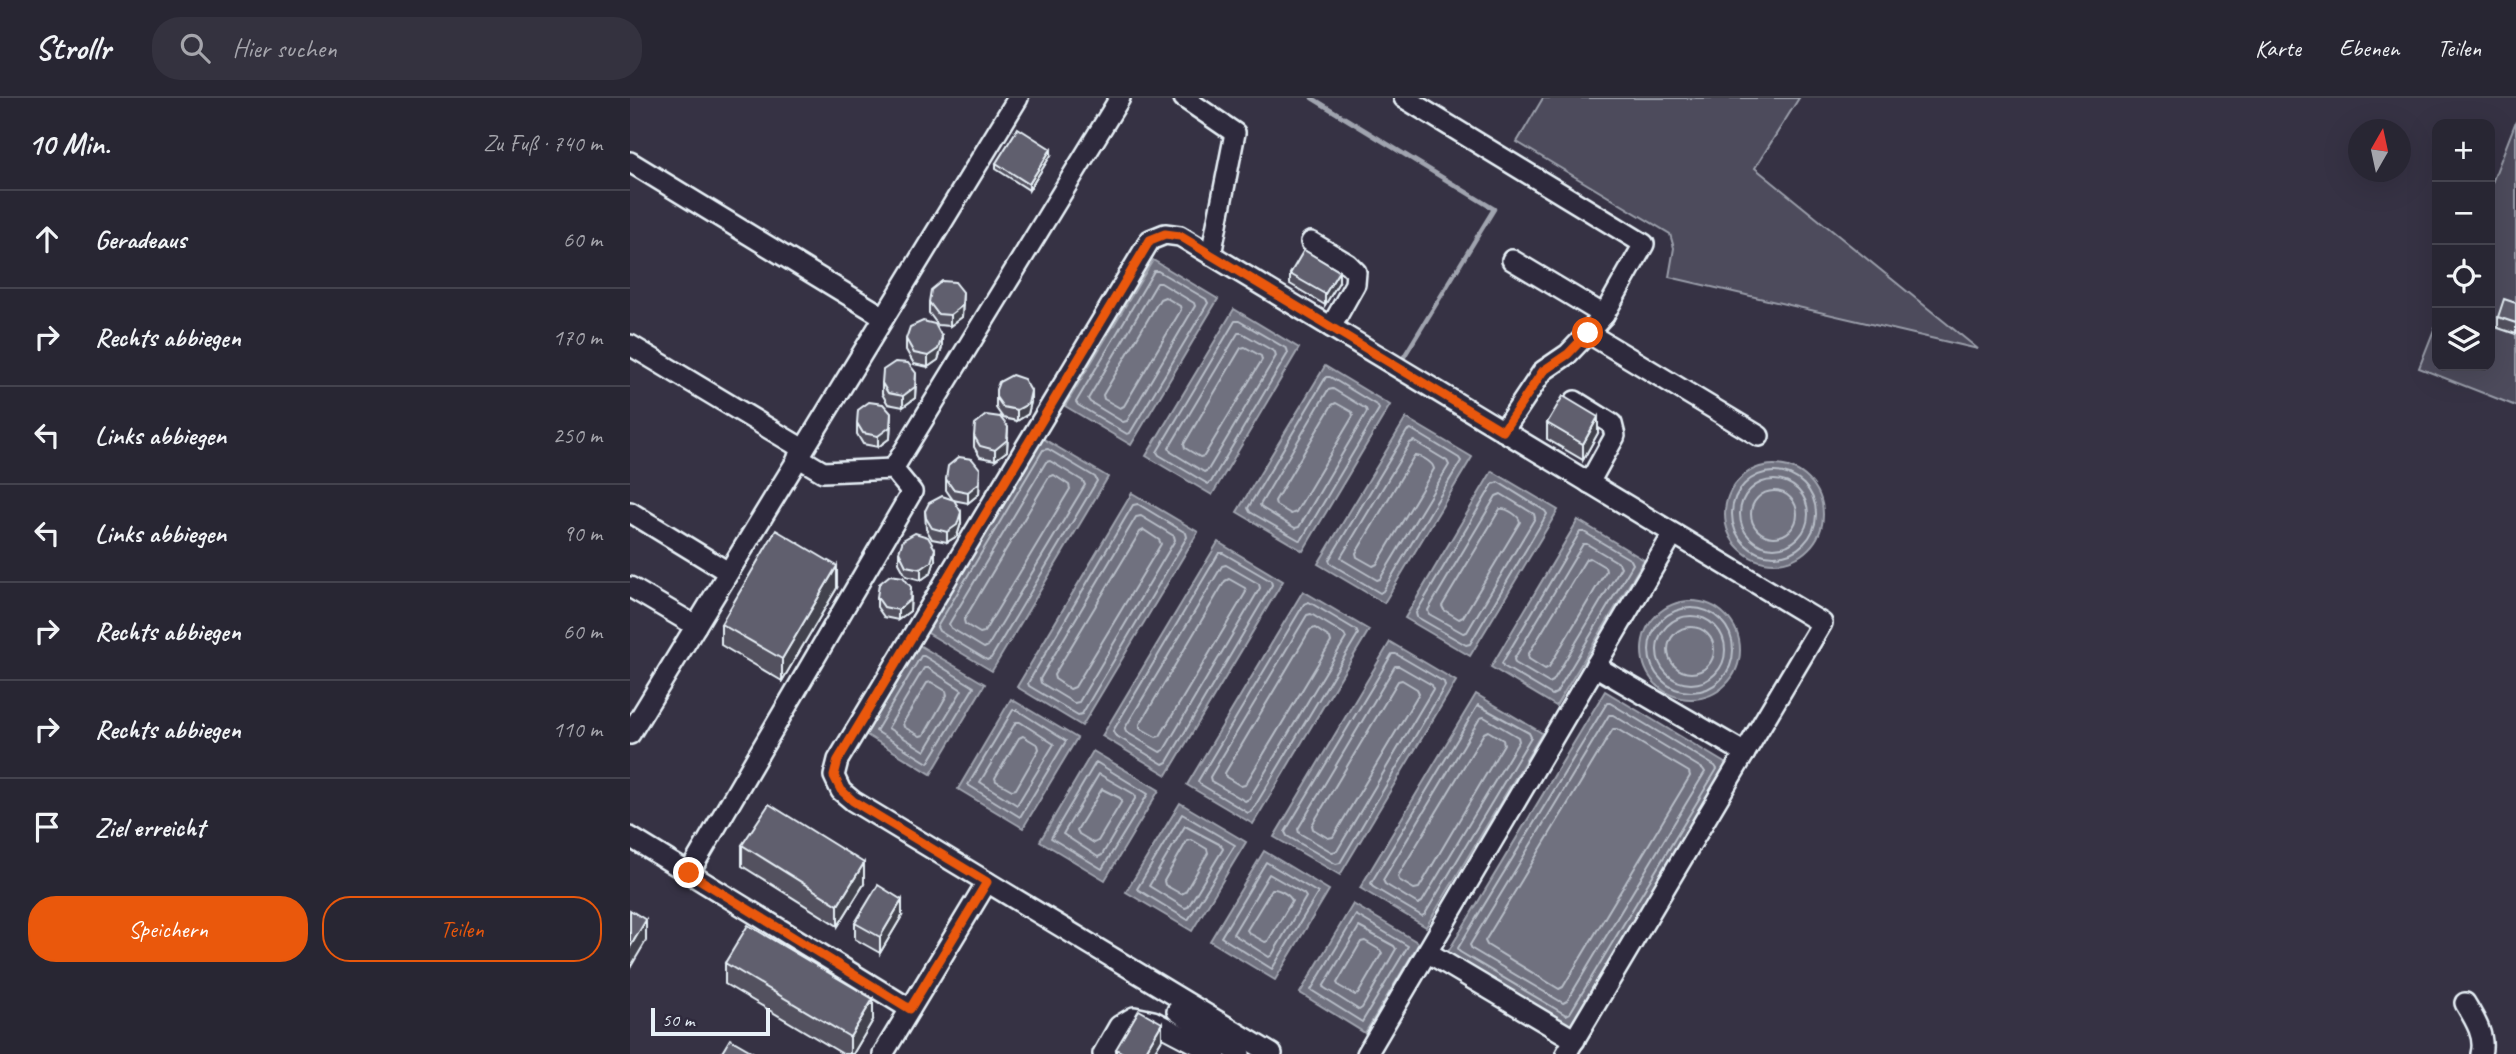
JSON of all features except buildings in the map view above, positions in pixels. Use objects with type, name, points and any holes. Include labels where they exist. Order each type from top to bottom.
[{"type":"lane","points":[[630,734],[1017,98]]},
{"type":"lane","points":[[893,469],[1120,98]]},
{"type":"lane","points":[[1184,98],[1235,133],[1211,255]]},
{"type":"lane","points":[[1404,98],[1644,244],[1604,315],[1568,354],[1543,371],[1503,431]]},
{"type":"lane","points":[[630,162],[884,317]]},
{"type":"lane","points":[[1272,1054],[853,801],[841,790],[834,776],[838,760],[1150,240],[1165,234],[1180,236],[1822,623],[1570,1047],[1427,952]]},
{"type":"lane","points":[[1311,242],[1348,264],[1356,272],[1355,284],[1331,327]]},
{"type":"lane","points":[[1512,260],[1604,315]]},
{"type":"lane","points":[[1588,333],[1759,436]]},
{"type":"lane","points":[[630,345],[801,453],[823,472],[893,469]]},
{"type":"lane","points":[[1575,401],[1612,424],[1615,436],[1589,483]]},
{"type":"lane","points":[[689,873],[912,492],[893,469]]},
{"type":"lane","points":[[630,512],[728,572]]},
{"type":"lane","points":[[1367,1054],[1673,534]]},
{"type":"lane","points":[[630,587],[696,626]]},
{"type":"lane","points":[[1595,666],[1745,753]]},
{"type":"lane","points":[[630,837],[910,1009]]},
{"type":"lane","points":[[883,1054],[987,882]]},
{"type":"lane","points":[[1140,975],[1159,999],[1240,1054]]},
{"type":"lane","points":[[2465,1003],[2478,1026],[2483,1047],[2481,1054]]},
{"type":"lane","points":[[1103,1054],[1119,1026],[1134,1017],[1153,1021],[1216,1054]]},
{"type":"shaded area","points":[[1543,98],[1799,98],[1755,168],[1978,349],[1669,277],[1674,248],[1670,234],[1517,142]]},
{"type":"shaded area","points":[[2516,121],[2516,406],[2419,368],[2432,335],[2432,371],[2495,371],[2495,175]]},
{"type":"water","points":[[1153,260],[1218,299],[1131,445],[1065,406]]},
{"type":"water","points":[[1234,309],[1299,348],[1212,495],[1146,456]]},
{"type":"water","points":[[1325,366],[1390,405],[1303,551],[1237,512]]},
{"type":"water","points":[[1406,418],[1472,457],[1384,603],[1318,564]]},
{"type":"water","points":[[1042,438],[1108,477],[992,671],[926,632]]},
{"type":"water","points":[[1774,465],[1793,468],[1809,479],[1820,495],[1823,514],[1820,533],[1809,549],[1793,560],[1774,563],[1755,560],[1739,549],[1728,533],[1725,514],[1728,495],[1739,479],[1755,468]]},
{"type":"water","points":[[1492,471],[1558,510],[1470,656],[1405,618]]},
{"type":"water","points":[[1132,493],[1198,532],[1082,726],[1017,687]]},
{"type":"water","points":[[1578,520],[1644,560],[1556,706],[1491,667]]},
{"type":"water","points":[[1218,542],[1283,581],[1167,775],[1102,736]]},
{"type":"water","points":[[1303,591],[1369,630],[1253,824],[1187,785]]},
{"type":"water","points":[[1691,601],[1710,604],[1726,615],[1737,631],[1740,650],[1737,669],[1726,685],[1710,696],[1691,699],[1672,696],[1656,685],[1645,669],[1642,650],[1645,631],[1656,615],[1672,604]]},
{"type":"water","points":[[1390,642],[1456,681],[1340,875],[1274,837]]},
{"type":"water","points":[[919,645],[985,684],[931,774],[865,734]]},
{"type":"water","points":[[1605,691],[1728,765],[1570,1026],[1448,952]]},
{"type":"water","points":[[1476,694],[1542,733],[1426,927],[1360,888]]},
{"type":"water","points":[[1011,699],[1077,738],[1023,828],[958,789]]},
{"type":"water","points":[[1093,751],[1159,790],[1105,880],[1040,841]]},
{"type":"water","points":[[1180,803],[1246,842],[1192,931],[1126,892]]},
{"type":"water","points":[[1264,851],[1329,890],[1275,980],[1210,941]]},
{"type":"water","points":[[1353,904],[1419,943],[1365,1033],[1300,993]]},
{"type":"waterway","points":[[1312,98],[1494,209],[1402,360]]},
{"type":"route","points":[[689,873],[910,1009],[987,882],[853,801],[841,790],[834,776],[838,760],[1150,240],[1165,234],[1180,236],[1503,431],[1543,371],[1568,354],[1588,333]]}]
